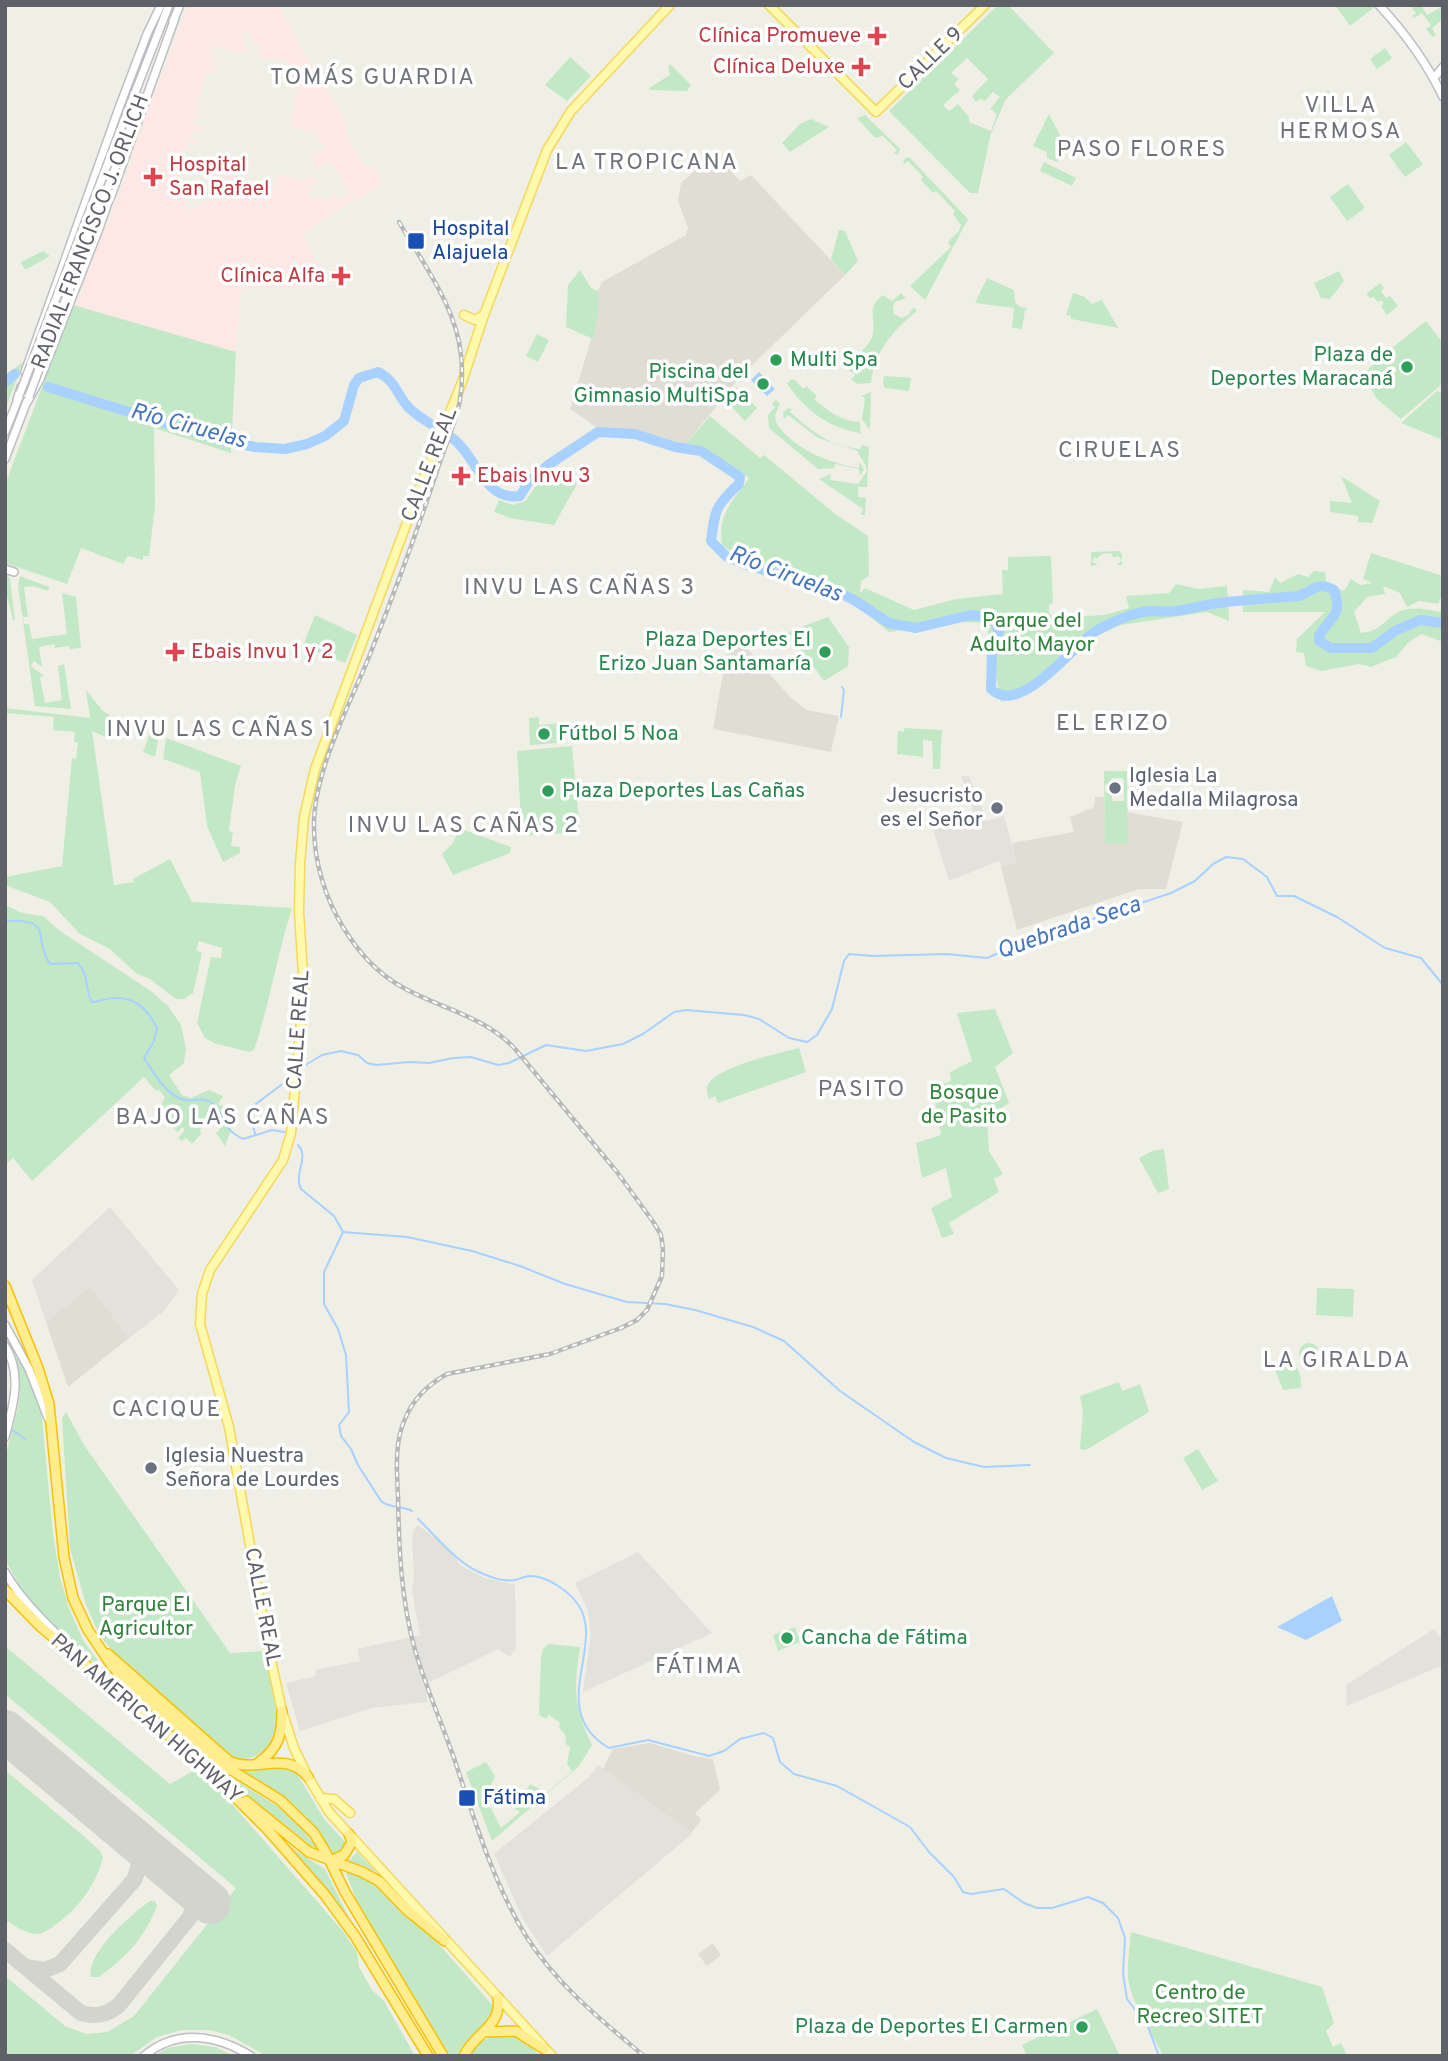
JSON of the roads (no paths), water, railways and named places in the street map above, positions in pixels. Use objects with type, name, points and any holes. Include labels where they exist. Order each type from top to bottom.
[{"type":"highway","points":[[5,1286],[50,1404],[61,1538],[67,1576],[80,1614],[96,1643],[123,1678],[198,1745],[232,1772],[281,1800],[314,1833],[345,1892],[443,2056]]},
{"type":"highway","name":"PAN AMERICAN HIGHWAY","points":[[5,1590],[41,1627],[212,1773],[268,1830],[325,1895],[355,1936],[427,2056]]},
{"type":"highway","points":[[96,1643],[223,1757],[235,1764],[293,1764],[307,1777]]},
{"type":"highway","points":[[258,1763],[273,1751],[280,1739],[282,1711]]},
{"type":"highway","points":[[212,1773],[309,1852],[379,1881],[407,1910],[445,1941]]},
{"type":"highway","points":[[330,1861],[348,1851],[352,1842],[349,1835]]},
{"type":"highway","points":[[464,2056],[470,2044],[494,2022],[498,2014],[498,1998]]},
{"type":"highway","points":[[482,2032],[516,2031],[548,2052]]},
{"type":"main road","points":[[19,397],[36,336],[81,210],[147,34],[161,5]]},
{"type":"main road","name":"RADIAL FRANCISCO J. ORLICH","points":[[5,460],[169,5]]},
{"type":"main road","name":"RADIAL FRANCISCO J. ORLICH","points":[[5,432],[128,122],[180,5]]},
{"type":"main road","name":"CALLE REAL","points":[[548,2052],[349,1835],[307,1777],[282,1711],[229,1427],[205,1345],[199,1310],[210,1270],[275,1173],[287,1150],[298,1074],[304,989],[298,894],[307,798],[315,769],[447,416],[463,382],[484,315],[542,161],[571,111],[670,5]]},
{"type":"main road","name":"CALLE 9","points":[[769,5],[876,112],[985,5]]},
{"type":"main road","points":[[1379,5],[1408,39],[1434,78],[1443,97]]},
{"type":"main road","points":[[28,400],[40,379],[100,226],[174,18]]},
{"type":"main road","points":[[1434,78],[1443,68]]},
{"type":"main road","points":[[87,195],[104,199],[111,196]]},
{"type":"main road","points":[[81,210],[99,219],[100,226]]},
{"type":"main road","points":[[464,315],[475,320],[484,315]]},
{"type":"main road","points":[[5,569],[14,572]]},
{"type":"main road","points":[[5,1325],[29,1369],[52,1429]]},
{"type":"main road","points":[[5,1346],[13,1363],[15,1394],[5,1437]]},
{"type":"main road","points":[[5,1572],[19,1595],[31,1608],[114,1689]]},
{"type":"main road","points":[[320,1798],[334,1799],[350,1813]]},
{"type":"main road","points":[[144,2056],[167,2042],[201,2037],[223,2042],[251,2056]]},
{"type":"water","name":"Piscina del Gimnasio MultiSpa","points":[[759,372],[775,389],[767,396],[751,380]]},
{"type":"water","points":[[1332,1596],[1342,1621],[1306,1640],[1277,1627]]},
{"type":"waterway","name":"Río Ciruelas","points":[[48,387],[220,440],[255,447],[285,449],[325,436],[344,421],[354,385],[359,378],[378,372],[396,388],[409,408],[458,443],[491,486],[508,496],[520,496],[528,483],[548,465],[598,432],[635,434],[675,447],[701,451],[740,477],[739,484],[718,509],[714,522],[711,541],[727,557],[835,591],[889,623],[916,628],[971,615],[988,617],[995,621],[999,632],[992,651],[991,689],[1003,695],[1016,694],[1045,677],[1094,632],[1121,619],[1149,611],[1176,611],[1219,603],[1299,596],[1324,586],[1334,590],[1337,606],[1334,616],[1319,636],[1319,641],[1331,648],[1372,648],[1395,631],[1420,620],[1443,623]]},
{"type":"waterway","name":"Río Ciruelas","points":[[5,382],[15,374]]},
{"type":"waterway","points":[[841,717],[842,687]]},
{"type":"waterway","name":"Quebrada Seca","points":[[304,1066],[322,1055],[341,1051],[358,1055],[367,1063],[376,1065],[429,1063],[471,1057],[498,1065],[509,1063],[546,1045],[586,1051],[623,1044],[643,1034],[674,1012],[686,1010],[744,1015],[759,1019],[789,1038],[807,1042],[817,1035],[832,1009],[844,961],[849,954],[947,954],[987,958],[1019,944],[1171,893],[1195,881],[1213,864],[1226,857],[1243,859],[1267,877],[1277,896],[1294,896],[1337,917],[1385,948],[1421,958],[1443,985]]},
{"type":"waterway","points":[[5,921],[21,921],[37,927],[50,964],[78,963],[84,973],[92,1002],[122,998],[135,1002],[145,1010],[157,1028],[154,1041],[144,1058],[172,1094],[185,1100],[209,1101],[220,1111],[229,1129],[243,1139],[272,1130],[284,1132]]},
{"type":"waterway","name":"Quebrada Seca","points":[[255,1134],[250,1112],[252,1107],[289,1079]]},
{"type":"waterway","points":[[298,1145],[302,1155],[299,1177],[301,1189],[334,1216],[343,1232],[324,1272],[324,1304],[338,1329],[346,1355],[349,1412],[339,1425],[341,1436],[381,1501],[412,1511]]},
{"type":"waterway","points":[[343,1232],[407,1237],[472,1251],[565,1284],[627,1302],[665,1304],[753,1327],[784,1341],[840,1391],[914,1442],[946,1458],[984,1467],[1030,1465]]},
{"type":"waterway","points":[[9,1428],[25,1439]]},
{"type":"waterway","points":[[418,1519],[471,1568],[505,1580],[530,1576],[544,1579],[564,1590],[575,1601],[585,1622],[586,1640],[580,1678],[581,1716],[591,1733],[609,1748],[648,1740],[709,1756],[724,1751],[740,1739],[764,1733],[773,1738],[780,1762],[794,1774],[837,1786],[910,1827],[929,1852],[954,1877],[963,1892],[971,1894],[1004,1889],[1024,1903],[1037,1908],[1052,1908],[1088,1897],[1103,1903],[1118,1918],[1125,1938],[1123,1973],[1127,1999],[1148,2027],[1159,2056]]},
{"type":"railway","points":[[399,222],[446,302],[453,319],[461,355],[462,387],[453,426],[414,537],[326,761],[315,806],[314,827],[322,879],[343,927],[376,968],[417,995],[491,1029],[516,1050],[617,1172],[654,1223],[661,1235],[663,1249],[662,1276],[647,1310],[637,1320],[550,1354],[447,1374],[434,1382],[417,1399],[402,1428],[397,1458],[404,1593],[410,1631],[424,1679],[504,1895],[526,1936],[551,1970],[596,2015],[644,2056]]},
{"type":"place","name":"Clínica Promueve","points":[[877,36]]},
{"type":"place","name":"Clínica Deluxe","points":[[861,67]]},
{"type":"place","name":"Hospital San Rafael","points":[[153,177]]},
{"type":"place","name":"Hospital Alajuela","points":[[416,241]]},
{"type":"place","name":"Clínica Alfa","points":[[341,276]]},
{"type":"place","name":"Multi Spa","points":[[776,360]]},
{"type":"place","name":"Plaza de Deportes Maracaná","points":[[1407,367]]},
{"type":"place","name":"Piscina del Gimnasio MultiSpa","points":[[763,384]]},
{"type":"place","name":"Ebais Invu 3","points":[[461,476]]},
{"type":"place","name":"Ebais Invu 1 y 2","points":[[175,652]]},
{"type":"place","name":"Plaza Deportes El Erizo Juan Santamaría","points":[[825,652]]},
{"type":"place","name":"Fútbol 5 Noa","points":[[544,734]]},
{"type":"place","name":"Iglesia La Medalla Milagrosa","points":[[1115,788]]},
{"type":"place","name":"Plaza Deportes Las Cañas","points":[[548,791]]},
{"type":"place","name":"Jesucristo es el Señor","points":[[997,808]]},
{"type":"place","name":"Iglesia Nuestra Señora de Lourdes","points":[[151,1468]]},
{"type":"place","name":"Cancha de Fátima","points":[[787,1638]]},
{"type":"place","name":"Fátima","points":[[467,1798]]},
{"type":"place","name":"Plaza de Deportes El Carmen","points":[[1082,2027]]},
{"type":"district","name":"TOMÁS GUARDIA","points":[[373,78]]},
{"type":"district","name":"VILLA HERMOSA","points":[[1341,119]]},
{"type":"district","name":"PASO FLORES","points":[[1142,150]]},
{"type":"district","name":"LA TROPICANA","points":[[647,163]]},
{"type":"district","name":"CIRUELAS","points":[[1120,451]]},
{"type":"district","name":"INVU LAS CAÑAS 3","points":[[580,588]]},
{"type":"district","name":"EL ERIZO","points":[[1113,724]]},
{"type":"district","name":"INVU LAS CAÑAS 1","points":[[220,730]]},
{"type":"district","name":"INVU LAS CAÑAS 2","points":[[464,826]]},
{"type":"district","name":"PASITO","points":[[862,1090]]},
{"type":"district","name":"BAJO LAS CAÑAS","points":[[223,1118]]},
{"type":"district","name":"LA GIRALDA","points":[[1337,1361]]},
{"type":"district","name":"CACIQUE","points":[[167,1410]]},
{"type":"district","name":"FÁTIMA","points":[[699,1667]]},
{"type":"park label","name":"Parque del Adulto Mayor","points":[[1032,633]]},
{"type":"park label","name":"Bosque de Pasito","points":[[964,1105]]},
{"type":"park label","name":"Parque El Agricultor","points":[[146,1617]]},
{"type":"park label","name":"Centro de Recreo SITET","points":[[1200,2005]]}]
